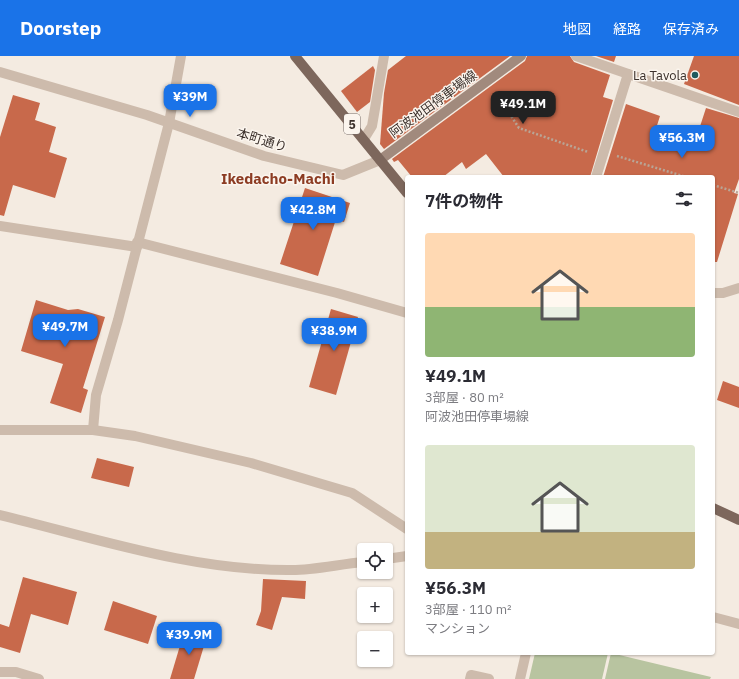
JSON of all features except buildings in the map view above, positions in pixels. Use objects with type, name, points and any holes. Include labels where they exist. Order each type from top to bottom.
[{"type":"main road","name":"5","points":[[295,56],[405,191]]},
{"type":"main road","name":"阿波池田停車場線","points":[[380,160],[521,56]]},
{"type":"main road","points":[[715,509],[739,520]]},
{"type":"street","points":[[93,430],[96,395],[118,320],[170,123],[180,56]]},
{"type":"street","points":[[364,139],[372,126],[384,56]]},
{"type":"street","points":[[576,56],[739,112]]},
{"type":"street","name":"本町通り","points":[[0,72],[147,115],[264,156],[343,174],[380,160]]},
{"type":"street","points":[[597,175],[628,74]]},
{"type":"street","points":[[0,226],[137,245],[337,293],[405,312]]},
{"type":"street","points":[[715,293],[723,293],[739,288]]},
{"type":"street","points":[[0,430],[93,430],[135,436],[251,463],[352,493],[405,528]]},
{"type":"street","points":[[0,516],[169,557],[227,566],[292,570],[357,563]]},
{"type":"street","points":[[393,558],[405,556]]},
{"type":"street","points":[[715,618],[739,624]]},
{"type":"street","points":[[520,679],[526,655]]},
{"type":"street","points":[[0,672],[16,672],[39,679]]},
{"type":"street","points":[[470,679],[471,675],[489,679]]},
{"type":"path","points":[[488,81],[519,128],[603,154],[679,175]]},
{"type":"path","points":[[715,186],[739,193]]},
{"type":"green space","points":[[535,655],[608,655],[602,679],[529,679]]},
{"type":"green space","points":[[611,655],[619,655],[711,677],[710,679],[605,679]]},
{"type":"place","name":"La Tavola","points":[[695,75]]},
{"type":"district","name":"Ikedacho-Machi","points":[[278,178]]}]
